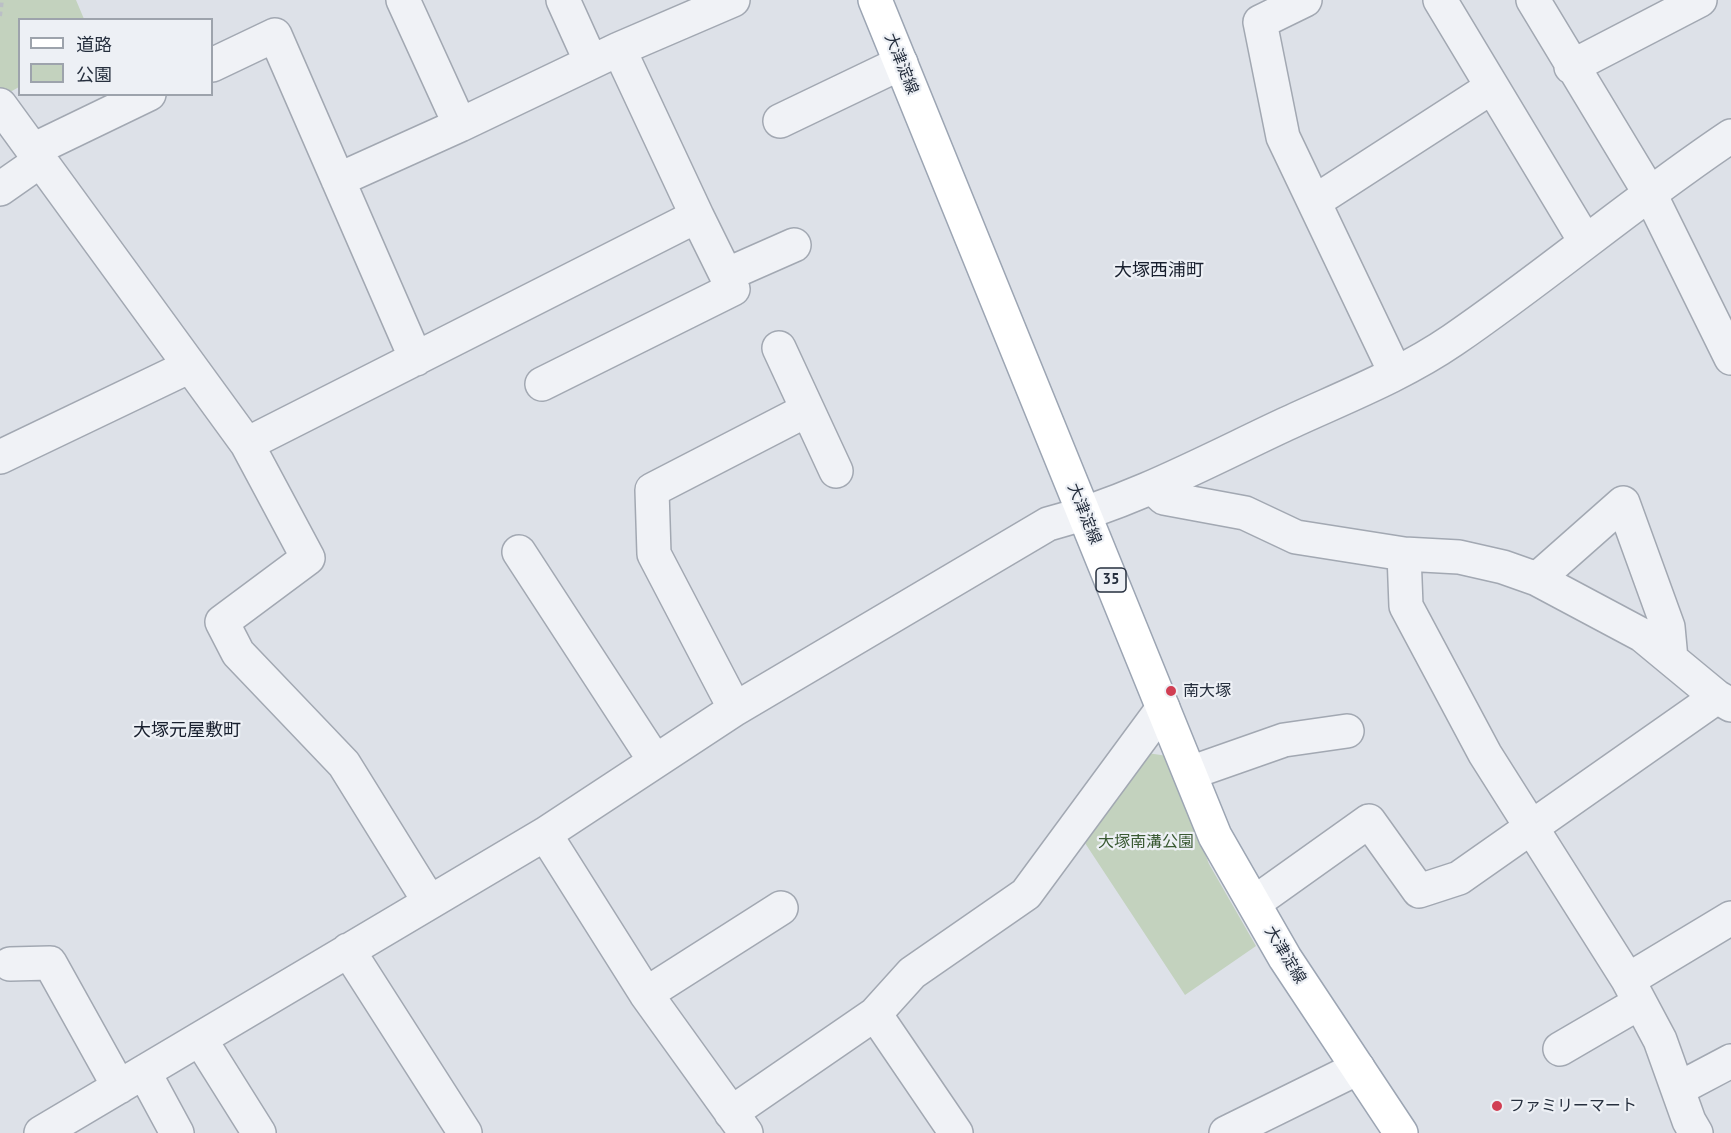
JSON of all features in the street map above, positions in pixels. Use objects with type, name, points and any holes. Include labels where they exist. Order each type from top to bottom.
[{"type":"main road","name":"大津淀線","points":[[875,0],[1215,836],[1285,958],[1401,1133]]},
{"type":"street","points":[[404,0],[460,125]]},
{"type":"street","points":[[542,384],[733,289],[698,216],[605,56],[563,0]]},
{"type":"street","points":[[338,180],[730,0]]},
{"type":"street","points":[[1305,0],[1260,21],[1283,137],[1395,372]]},
{"type":"street","points":[[1440,0],[1585,242]]},
{"type":"street","points":[[1533,0],[1571,67],[1649,192],[1731,358]]},
{"type":"street","points":[[1571,67],[1700,0]]},
{"type":"street","points":[[213,65],[275,34],[416,358]]},
{"type":"street","points":[[780,121],[901,63]]},
{"type":"street","points":[[1314,202],[1492,87]]},
{"type":"street","points":[[0,189],[37,155],[145,96]]},
{"type":"street","points":[[0,105],[247,444],[308,558],[222,622],[238,653],[344,764],[429,901]]},
{"type":"street","points":[[41,1133],[545,834],[735,709],[1048,524],[1084,515],[1152,487],[1395,372],[1451,341],[1649,192],[1731,136]]},
{"type":"street","points":[[247,444],[698,216]]},
{"type":"street","points":[[726,275],[794,245]]},
{"type":"street","points":[[779,348],[836,471]]},
{"type":"street","points":[[0,457],[190,366]]},
{"type":"street","points":[[735,709],[654,554],[652,490],[807,410]]},
{"type":"street","points":[[1152,487],[1164,498],[1245,513],[1296,537],[1404,554],[1460,557],[1503,567],[1538,579],[1642,635],[1724,701],[1460,878],[1419,891],[1369,820],[1254,903]]},
{"type":"street","points":[[1538,579],[1623,503],[1668,627],[1671,659]]},
{"type":"street","points":[[519,552],[655,761]]},
{"type":"street","points":[[1404,554],[1406,606],[1485,754],[1634,991],[1660,1040],[1689,1121],[1696,1133]]},
{"type":"street","points":[[545,834],[646,994],[738,1123],[875,1014],[912,974],[1026,894],[1163,708]]},
{"type":"street","points":[[1190,773],[1284,740],[1347,731]]},
{"type":"street","points":[[646,994],[781,908]]},
{"type":"street","points":[[1560,1049],[1731,918]]},
{"type":"street","points":[[348,950],[465,1133]]},
{"type":"street","points":[[3,958],[50,963],[132,1080],[177,1133]]},
{"type":"street","points":[[875,1014],[956,1133]]},
{"type":"street","points":[[200,1039],[259,1133]]},
{"type":"street","points":[[1678,1089],[1731,1061]]},
{"type":"street","points":[[1226,1133],[1358,1068]]},
{"type":"path","points":[[0,16],[3,0]]},
{"type":"green space","points":[[0,0],[76,0],[84,18],[18,18],[18,88],[3,96],[0,92]]},
{"type":"green space","name":"大塚南溝公園","points":[[1147,753],[1168,756],[1209,864],[1256,946],[1185,995],[1083,840]]},
{"type":"place","name":"南大塚","points":[[1171,691]]},
{"type":"place","name":"ファミリーマート","points":[[1497,1106]]},
{"type":"district","name":"大塚西浦町","points":[[1159,271]]},
{"type":"district","name":"大塚元屋敷町","points":[[187,731]]}]
